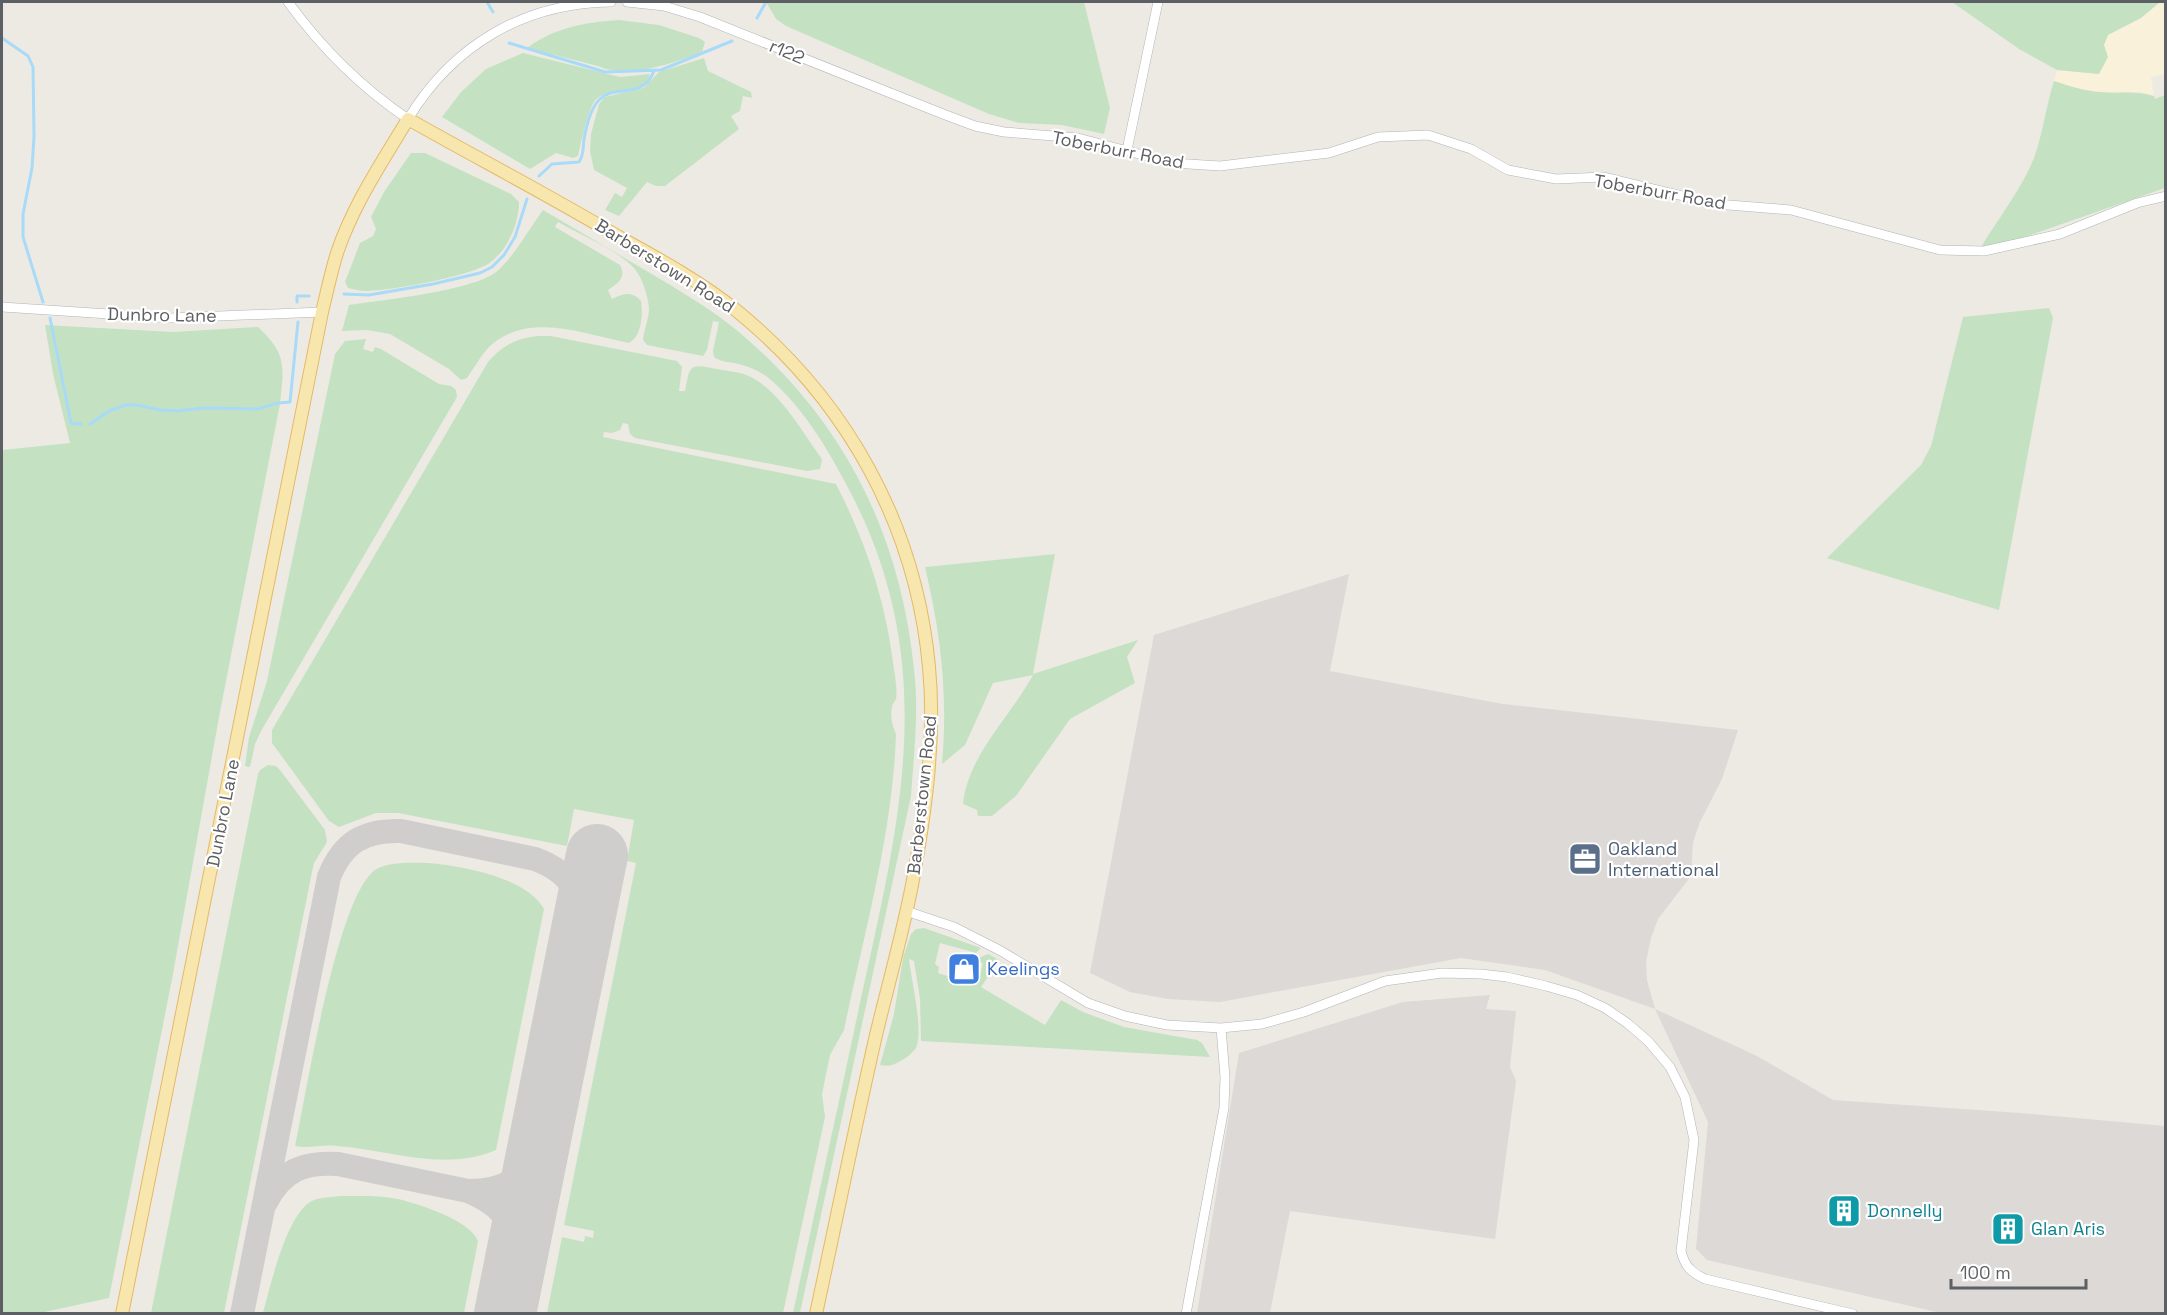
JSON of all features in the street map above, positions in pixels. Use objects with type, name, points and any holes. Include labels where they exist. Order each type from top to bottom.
[{"type":"main road","name":"Dunbro Lane","points":[[122,1314],[322,312],[337,252],[359,202],[408,119]]},
{"type":"main road","name":"Barberstown Road","points":[[408,119],[657,258],[720,298],[758,329],[797,367],[829,405],[876,480],[903,542],[923,621],[930,669],[930,750],[920,834],[906,911],[877,1032],[816,1314]]},
{"type":"street","points":[[288,2],[356,78],[408,119],[439,76],[476,44],[506,26],[541,11],[586,2],[611,2]]},
{"type":"street","name":"r122","points":[[627,2],[664,6],[700,17],[943,114]]},
{"type":"street","points":[[1127,150],[1158,2]]},
{"type":"street","name":"Toberburr Road","points":[[943,114],[975,126],[1004,132],[1078,138],[1173,163],[1220,166],[1329,153],[1377,137],[1428,135],[1472,149],[1508,170],[1556,179],[1604,177],[1716,204],[1791,210],[1940,250],[1962,252],[1984,251],[2060,234],[2137,203],[2166,196]]},
{"type":"street","name":"Dunbro Lane","points":[[2,307],[170,318],[322,312]]},
{"type":"street","points":[[906,911],[954,927],[1106,1011],[1183,1027],[1221,1028],[1262,1024],[1304,1012],[1384,981],[1442,973],[1507,977],[1577,995],[1612,1013],[1647,1041],[1670,1066],[1685,1097],[1694,1140],[1681,1251],[1684,1263],[1691,1272],[1705,1279],[1853,1314]]},
{"type":"street","points":[[1186,1314],[1224,1108],[1225,1077],[1221,1028]]},
{"type":"shaded area","points":[[2160,2],[2165,2],[2165,74],[2151,77],[2154,96],[2140,92],[2103,93],[2080,90],[2054,81],[2057,70],[2099,74],[2103,45],[2108,35],[2141,18]]},
{"type":"shaded area","points":[[1349,574],[1330,671],[1503,704],[1738,730],[1722,779],[1700,822],[1693,842],[1691,876],[1658,919],[1651,938],[1646,962],[1647,980],[1655,1009],[1545,970],[1461,958],[1220,1002],[1168,999],[1130,992],[1090,973],[1154,635]]},
{"type":"shaded area","points":[[1490,995],[1486,1009],[1516,1011],[1510,1067],[1516,1081],[1495,1239],[1290,1211],[1270,1313],[1197,1313],[1239,1053],[1403,1002]]},
{"type":"shaded area","points":[[1655,1009],[1757,1056],[1833,1100],[2165,1126],[2165,1313],[1941,1313],[1707,1260],[1696,1249],[1708,1122]]},
{"type":"green space","points":[[766,2],[1084,2],[1110,108],[1104,134],[1062,125],[1019,123],[989,114],[786,26],[776,19]]},
{"type":"green space","points":[[1952,2],[2160,2],[2141,18],[2108,35],[2104,45],[2108,57],[2099,74],[2057,70],[2019,49]]},
{"type":"green space","points":[[619,20],[659,25],[699,38],[705,42],[702,52],[650,68],[623,71],[610,70],[527,48],[548,35],[570,27]]},
{"type":"green space","points":[[523,53],[620,77],[650,74],[646,82],[640,86],[607,94],[594,102],[578,156],[573,158],[556,153],[530,169],[442,117],[461,92],[486,69]]},
{"type":"green space","points":[[704,58],[708,71],[751,92],[752,98],[743,96],[740,111],[731,116],[739,129],[665,186],[656,186],[647,182],[619,216],[605,210],[615,193],[622,197],[627,188],[594,170],[590,151],[591,134],[599,104],[605,97],[643,88],[659,72]]},
{"type":"green space","points":[[2054,81],[2095,91],[2140,93],[2154,96],[2155,99],[2165,95],[2165,188],[2019,239],[1981,247],[2016,192],[2034,158]]},
{"type":"green space","points":[[411,153],[425,153],[511,194],[519,202],[517,218],[511,235],[497,257],[467,272],[431,282],[393,288],[366,291],[348,288],[345,282],[360,243],[373,236],[376,229],[371,217],[384,192]]},
{"type":"green space","points":[[543,210],[669,284],[717,315],[776,366],[809,403],[837,442],[861,483],[896,571],[907,619],[914,669],[916,732],[911,796],[800,1313],[793,1313],[872,947],[898,812],[904,746],[904,681],[895,616],[876,550],[845,482],[821,441],[793,402],[760,372],[714,357],[713,351],[719,322],[713,321],[707,350],[703,356],[647,345],[643,340],[649,308],[644,287],[637,272],[619,255],[558,222],[555,227],[620,265],[622,277],[608,290],[612,299],[628,294],[641,301],[642,318],[639,330],[629,343],[556,328],[538,327],[520,330],[503,337],[488,348],[467,378],[461,380],[449,369],[390,334],[367,330],[342,331],[349,305],[448,289],[484,279],[496,272],[515,251]]},
{"type":"green space","points":[[2049,308],[2053,318],[1999,610],[1827,558],[1921,465],[1931,446],[1963,317]]},
{"type":"green space","points":[[45,325],[173,332],[258,327],[279,353],[282,380],[280,404],[219,717],[173,974],[109,1298],[40,1313],[2,1314],[2,450],[70,443],[53,374]]},
{"type":"green space","points":[[537,336],[551,336],[677,361],[682,367],[679,391],[685,391],[690,371],[696,366],[740,373],[763,385],[782,403],[820,456],[822,460],[820,469],[807,471],[635,438],[630,434],[628,424],[623,423],[620,430],[612,433],[604,432],[603,437],[836,484],[865,548],[885,615],[897,690],[891,714],[896,734],[894,771],[884,845],[844,1030],[830,1055],[822,1094],[825,1117],[783,1313],[547,1313],[562,1237],[584,1242],[585,1236],[593,1238],[594,1231],[564,1225],[636,863],[627,861],[634,820],[574,809],[567,846],[398,813],[376,813],[339,827],[329,821],[272,743],[272,730],[488,362],[498,351],[510,344]]},
{"type":"green space","points":[[366,339],[363,349],[373,352],[375,347],[381,349],[439,384],[451,386],[456,390],[457,397],[261,731],[255,744],[250,767],[245,766],[249,737],[267,681],[335,354],[345,341]]},
{"type":"green space","points":[[1055,554],[1033,674],[1138,640],[1127,657],[1135,683],[1070,719],[1016,796],[992,816],[978,816],[977,810],[963,804],[966,786],[981,753],[1033,675],[993,683],[965,745],[942,764],[944,713],[942,665],[925,567]]},
{"type":"green space","points":[[268,765],[276,766],[280,770],[325,830],[327,842],[314,863],[312,872],[224,1313],[151,1313],[258,774]]},
{"type":"green space","points":[[401,863],[429,863],[475,870],[509,881],[535,898],[544,909],[496,1150],[477,1156],[437,1159],[337,1146],[295,1146],[315,1043],[336,956],[348,917],[361,888],[375,870],[381,867]]},
{"type":"green space","points":[[924,928],[981,948],[976,953],[940,943],[935,964],[939,967],[938,973],[977,985],[983,963],[953,955],[955,953],[977,959],[988,954],[999,960],[981,987],[1045,1025],[1061,1000],[1083,1012],[1124,1027],[1197,1040],[1202,1043],[1210,1057],[921,1041],[920,999],[914,961],[909,959],[919,1029],[916,1048],[896,1063],[889,1066],[880,1065],[894,1014],[903,958],[911,934],[916,929]]},
{"type":"green space","points":[[342,1196],[384,1197],[407,1201],[443,1214],[473,1233],[478,1241],[464,1313],[263,1313],[280,1253],[301,1210],[314,1200]]},
{"type":"waterway","points":[[487,2],[493,12]]},
{"type":"waterway","points":[[757,18],[766,2]]},
{"type":"waterway","points":[[2,38],[28,56],[33,67],[34,137],[32,168],[23,214],[23,237],[43,302]]},
{"type":"waterway","points":[[509,43],[605,72],[661,70],[732,41]]},
{"type":"waterway","points":[[539,176],[552,164],[579,162],[583,154],[589,118],[599,100],[605,95],[643,86],[654,71]]},
{"type":"waterway","points":[[344,294],[369,295],[433,284],[480,273],[492,267],[504,255],[515,237],[527,199]]},
{"type":"waterway","points":[[297,302],[297,296],[309,296]]},
{"type":"waterway","points":[[50,318],[71,423],[81,424]]},
{"type":"waterway","points":[[90,424],[109,411],[126,405],[177,411],[205,408],[258,409],[290,402],[298,322]]},
{"type":"taxiway","points":[[242,1314],[329,877],[348,847],[356,840],[366,836],[388,831],[401,831],[535,859],[558,871],[573,887],[580,907],[581,932]]},
{"type":"taxiway","points":[[266,1202],[287,1175],[304,1167],[326,1164],[338,1164],[468,1191],[494,1188],[504,1185],[520,1173],[539,1142]]},
{"type":"taxiway","points":[[468,1191],[493,1205],[507,1221],[513,1242],[514,1270]]},
{"type":"runway","points":[[505,1314],[597,855]]},
{"type":"place","name":"Oakland International","points":[[1585,859]]},
{"type":"place","name":"Keelings","points":[[964,969]]},
{"type":"place","name":"Donnelly","points":[[1844,1211]]},
{"type":"place","name":"Glan Aris","points":[[2008,1229]]}]
